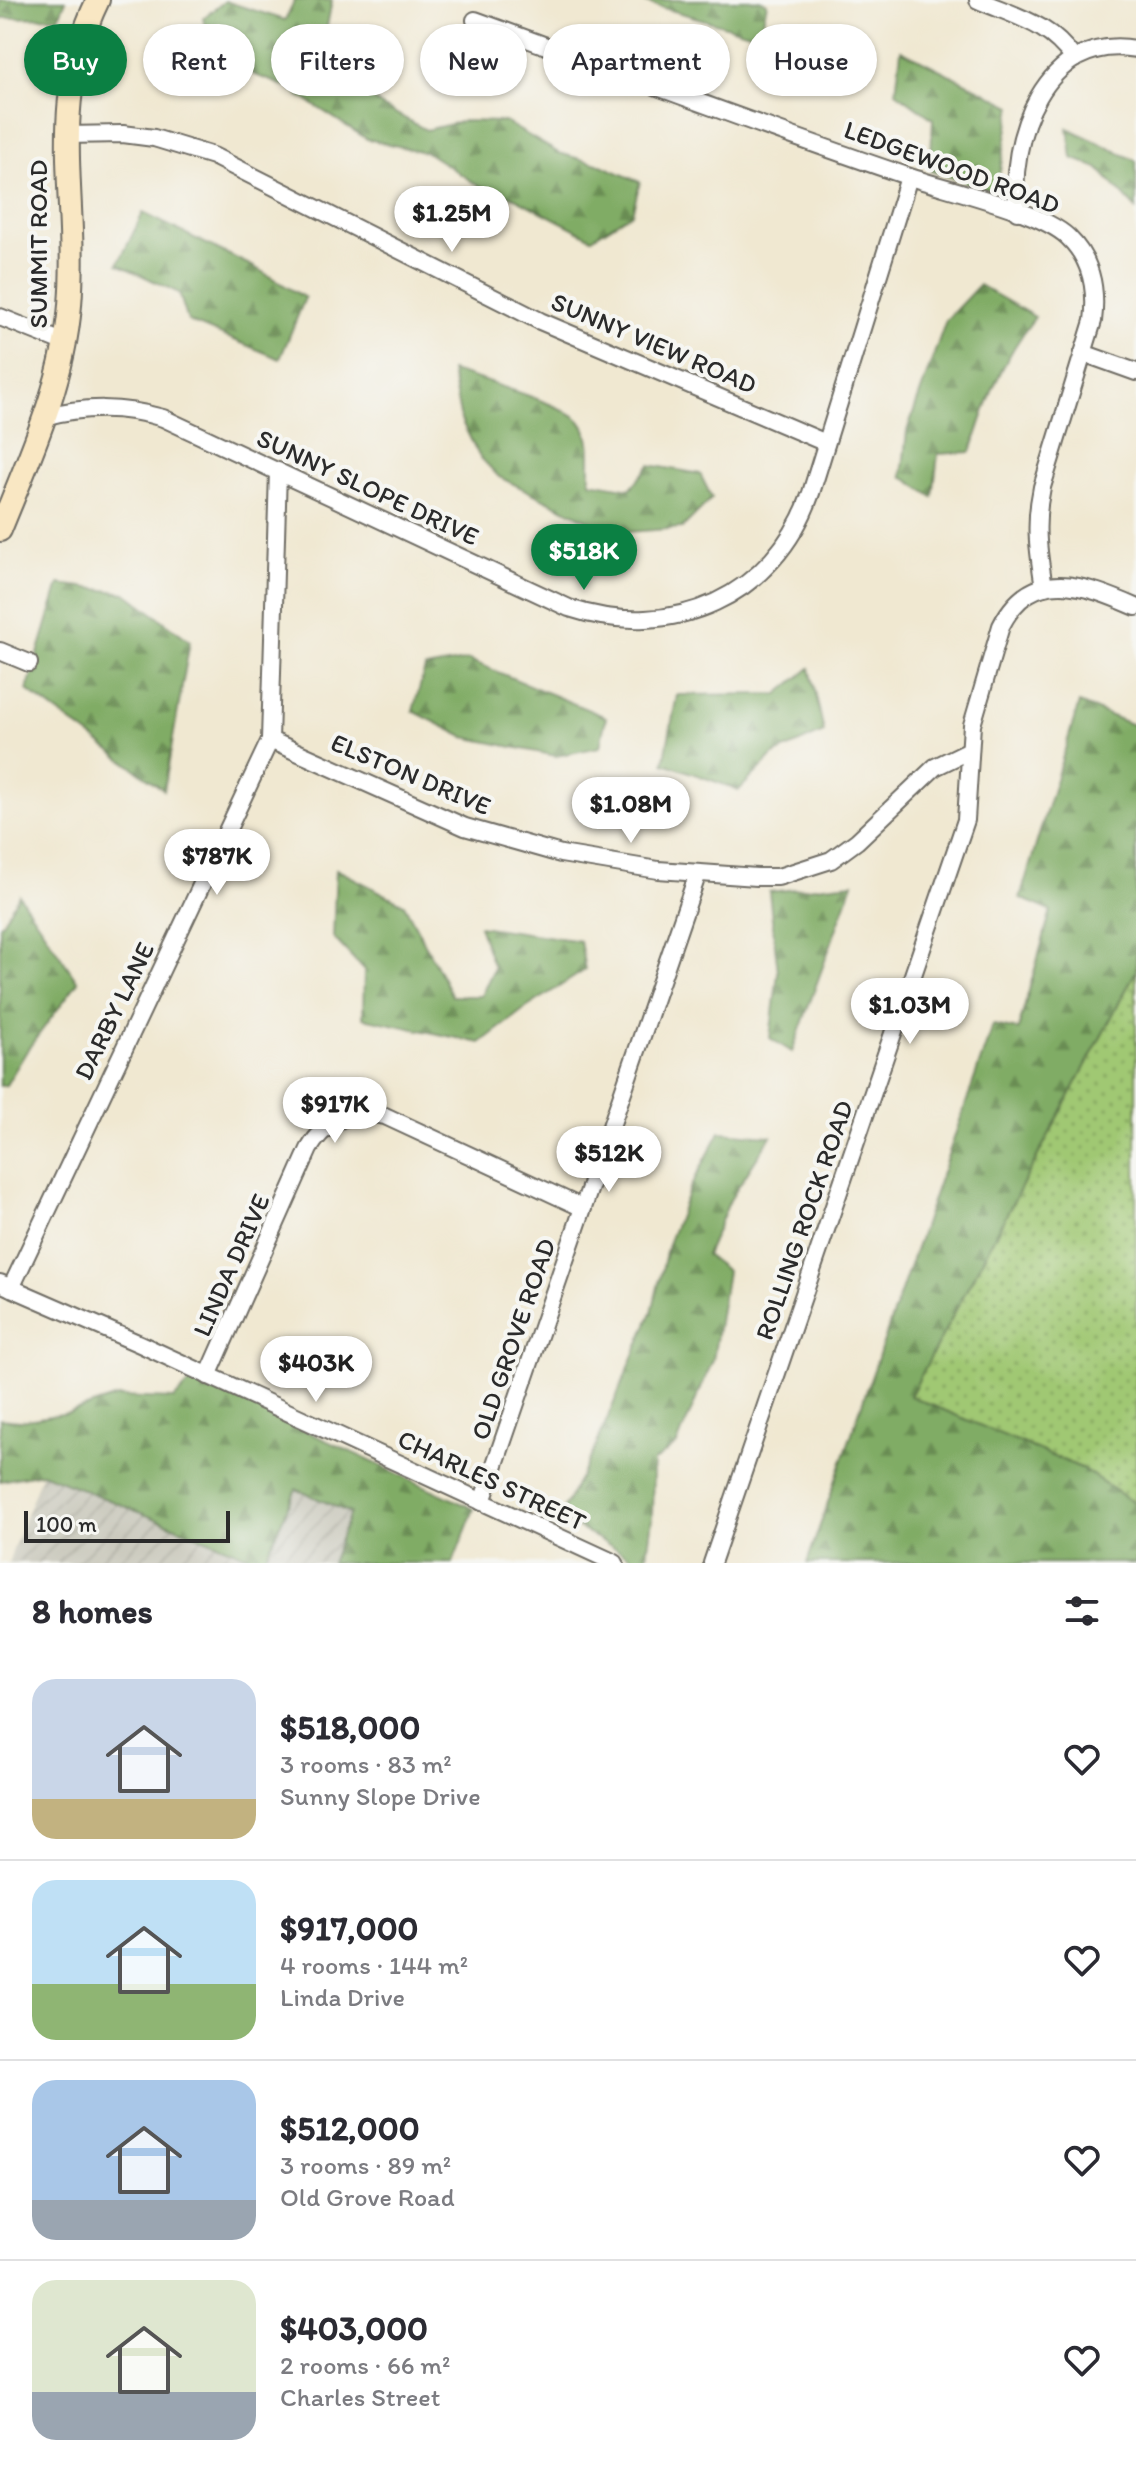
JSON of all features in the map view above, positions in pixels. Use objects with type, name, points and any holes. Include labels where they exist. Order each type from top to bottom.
[{"type":"main road","name":"SUMMIT ROAD","points":[[0,530],[43,417],[65,343],[70,303],[66,135],[70,88],[98,0]]},
{"type":"street","points":[[978,0],[1050,32],[1074,59]]},
{"type":"street","name":"LEDGEWOOD ROAD","points":[[475,20],[909,177],[1053,225],[1068,236],[1088,267],[1094,284],[1095,303],[1093,321],[1036,514],[1036,540],[1044,587]]},
{"type":"street","points":[[1017,212],[1014,178],[1023,130],[1046,86],[1074,59],[1108,48],[1136,49]]},
{"type":"street","name":"SUNNY VIEW ROAD","points":[[66,135],[108,134],[154,138],[213,156],[540,321],[826,443]]},
{"type":"street","name":"SUNNY SLOPE DRIVE","points":[[43,417],[84,409],[144,412],[182,425],[569,608],[606,619],[645,621],[683,615],[735,592],[778,553],[799,521],[909,177]]},
{"type":"street","points":[[0,317],[65,343]]},
{"type":"street","points":[[1083,353],[1136,372]]},
{"type":"street","name":"DARBY LANE","points":[[5,1285],[270,740],[278,471]]},
{"type":"street","points":[[1044,587],[1074,584],[1136,607]]},
{"type":"street","name":"ROLLING ROCK ROAD","points":[[712,1563],[966,820],[972,725],[1001,626],[1008,612],[1025,595],[1044,587]]},
{"type":"street","points":[[0,651],[29,663]]},
{"type":"street","name":"ELSTON DRIVE","points":[[270,740],[465,827],[561,854],[658,870],[778,877],[831,860],[857,841],[935,767],[970,750]]},
{"type":"street","name":"OLD GROVE ROAD","points":[[482,1502],[698,873]]},
{"type":"street","name":"LINDA DRIVE","points":[[208,1376],[309,1149],[315,1137],[335,1120],[359,1113],[385,1116],[583,1208]]},
{"type":"street","name":"CHARLES STREET","points":[[5,1285],[615,1563]]},
{"type":"shaded area","points":[[42,1473],[262,1562],[296,1489],[351,1513],[331,1563],[8,1563]]},
{"type":"green space","points":[[0,0],[66,0],[59,17],[0,18]]},
{"type":"green space","points":[[295,0],[332,0],[328,24],[271,24],[271,81],[255,75],[255,24],[204,24],[203,18],[225,1],[285,20]]},
{"type":"green space","points":[[636,0],[760,0],[767,3],[763,24],[746,24],[746,32],[730,27],[730,24],[719,24]]},
{"type":"green space","points":[[901,50],[1012,106],[996,192],[930,171],[933,119],[896,92]]},
{"type":"green space","points":[[300,96],[370,96],[426,130],[464,121],[505,122],[559,153],[601,165],[640,182],[632,213],[592,238],[513,197],[479,186],[428,153],[367,139]]},
{"type":"green space","points":[[1068,128],[1136,161],[1136,209],[1098,168],[1072,158]]},
{"type":"green space","points":[[143,213],[254,267],[305,298],[280,359],[188,321],[179,293],[118,264]]},
{"type":"green space","points":[[979,285],[1035,317],[996,382],[971,452],[938,454],[933,497],[902,476],[907,431],[946,320]]},
{"type":"green space","points":[[451,371],[539,400],[580,421],[589,442],[590,482],[630,489],[650,465],[700,474],[712,498],[682,528],[614,533],[499,477],[479,456],[461,420]]},
{"type":"green space","points":[[59,584],[126,593],[190,641],[164,790],[27,690]]},
{"type":"green space","points":[[469,660],[606,717],[600,747],[556,756],[464,737],[413,711],[425,668]]},
{"type":"green space","points":[[810,668],[824,732],[775,754],[739,790],[664,763],[677,695],[778,694]]},
{"type":"green space","points":[[1079,703],[1136,726],[1136,971],[910,1396],[1081,1468],[1136,1504],[1136,1563],[807,1563],[993,1025],[1018,1030],[1051,911],[1020,898]]},
{"type":"green space","points":[[336,869],[404,904],[452,996],[481,996],[494,968],[479,926],[580,941],[585,970],[523,1010],[480,1043],[363,1018],[364,970],[333,937]]},
{"type":"green space","points":[[853,883],[792,1052],[770,1038],[778,972],[769,892]]},
{"type":"green space","points":[[19,895],[78,982],[28,1049],[6,1085],[0,1086],[0,926]]},
{"type":"green space","points":[[1136,971],[1136,1504],[1081,1468],[910,1396]]},
{"type":"green space","points":[[720,1132],[771,1136],[730,1200],[706,1255],[727,1271],[713,1360],[677,1444],[653,1462],[652,1519],[646,1563],[642,1563],[559,1517],[593,1453],[652,1312],[668,1244],[690,1188]]},
{"type":"green space","points":[[194,1379],[474,1509],[453,1563],[331,1563],[350,1513],[296,1489],[263,1562],[42,1473],[0,1481],[0,1419],[21,1421],[68,1413],[117,1397],[174,1399]]}]
